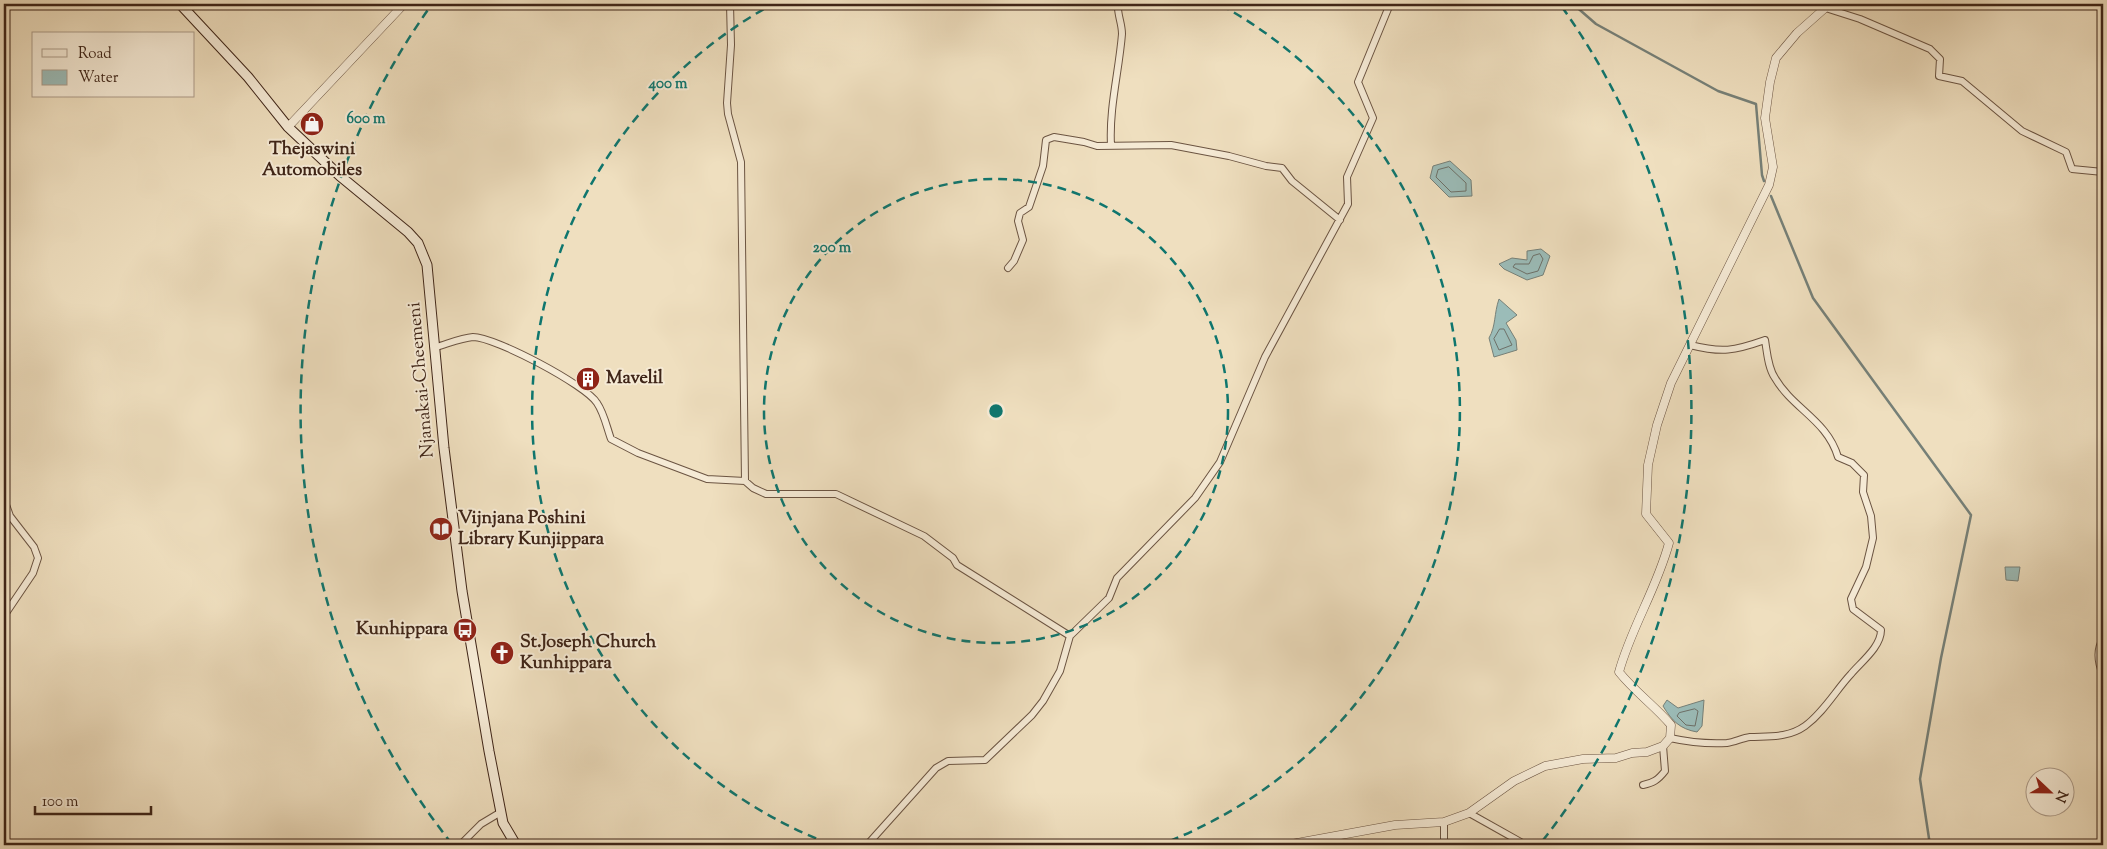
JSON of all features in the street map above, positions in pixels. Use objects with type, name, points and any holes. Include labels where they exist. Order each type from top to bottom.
[{"type":"main road","name":"Njanakai-Cheemeni","points":[[180,4],[248,77],[288,128],[340,176],[408,232],[418,243],[427,265],[444,448],[462,591],[503,823],[516,845]]},
{"type":"street","points":[[288,128],[404,4]]},
{"type":"street","points":[[730,4],[731,45],[727,108],[741,162],[745,481]]},
{"type":"street","points":[[1111,145],[1110,126],[1117,83],[1122,25],[1118,4]]},
{"type":"street","points":[[867,845],[936,768],[948,761],[985,760],[1032,715],[1043,701],[1060,671],[1070,636],[1109,598],[1117,578],[1195,498],[1220,462],[1265,357],[1348,204],[1347,177],[1373,118],[1358,82],[1390,4]]},
{"type":"street","points":[[1813,4],[1860,19],[1930,49],[1940,59],[1939,76],[1962,81],[2022,131],[2066,152],[2072,169],[2103,172]]},
{"type":"street","points":[[1286,845],[1395,825],[1444,822],[1469,813],[1514,781],[1545,766],[1583,759],[1616,758],[1647,752],[1663,746],[1670,738],[1672,725],[1619,672],[1626,646],[1645,608],[1669,543],[1646,514],[1649,489],[1648,465],[1657,425],[1671,383],[1769,185],[1773,167],[1765,118],[1770,82],[1776,58],[1797,33],[1824,9]]},
{"type":"street","points":[[1008,268],[1014,261],[1024,240],[1018,221],[1020,213],[1029,207],[1043,166],[1046,140],[1054,137],[1098,146],[1170,145],[1282,168],[1292,180],[1340,220]]},
{"type":"street","points":[[436,347],[474,337],[508,348],[539,363],[576,386],[597,403],[611,439],[638,453],[707,479],[745,481],[753,488],[766,494],[836,494],[924,536],[953,558],[957,565],[1070,636]]},
{"type":"street","points":[[1670,738],[1703,743],[1729,743],[1748,738],[1787,735],[1804,727],[1815,717],[1881,637],[1881,630],[1853,609],[1851,599],[1866,567],[1873,538],[1871,516],[1863,492],[1864,475],[1852,463],[1838,457],[1834,442],[1817,421],[1789,396],[1774,377],[1765,340],[1729,351],[1709,350],[1690,345]]},
{"type":"street","points":[[4,498],[10,516],[34,547],[38,558],[33,573],[4,616]]},
{"type":"street","points":[[2103,639],[2098,648],[2100,668],[2103,675]]},
{"type":"street","points":[[1643,785],[1652,784],[1665,771],[1663,746]]},
{"type":"street","points":[[460,845],[481,824],[501,812]]},
{"type":"street","points":[[1469,813],[1526,845]]},
{"type":"street","points":[[1444,822],[1444,845]]},
{"type":"water","points":[[1450,161],[1471,180],[1472,196],[1449,197],[1430,178],[1433,166]]},
{"type":"water","points":[[1541,249],[1550,256],[1543,275],[1527,280],[1504,269],[1499,264],[1512,258],[1527,260],[1527,251]]},
{"type":"water","points":[[1499,299],[1517,315],[1506,323],[1516,340],[1517,350],[1494,357],[1489,338],[1493,329]]},
{"type":"water","points":[[2005,567],[2020,567],[2018,581],[2006,580]]},
{"type":"water","points":[[1667,700],[1678,708],[1704,700],[1702,726],[1697,732],[1686,729],[1673,720],[1663,706]]},
{"type":"waterway","points":[[1573,4],[1596,24],[1718,91],[1756,104],[1764,181]]},
{"type":"waterway","points":[[1771,196],[1813,298],[1971,515],[1941,658],[1920,779],[1930,845]]},
{"type":"place","name":"Thejaswini Automobiles","points":[[312,124]]},
{"type":"place","name":"Mavelil","points":[[588,379]]},
{"type":"place","name":"Vijnjana Poshini Library Kunjippara","points":[[441,529]]},
{"type":"place","name":"Kunhippara","points":[[465,630]]},
{"type":"place","name":"St.Joseph Church Kunhippara","points":[[502,653]]}]
